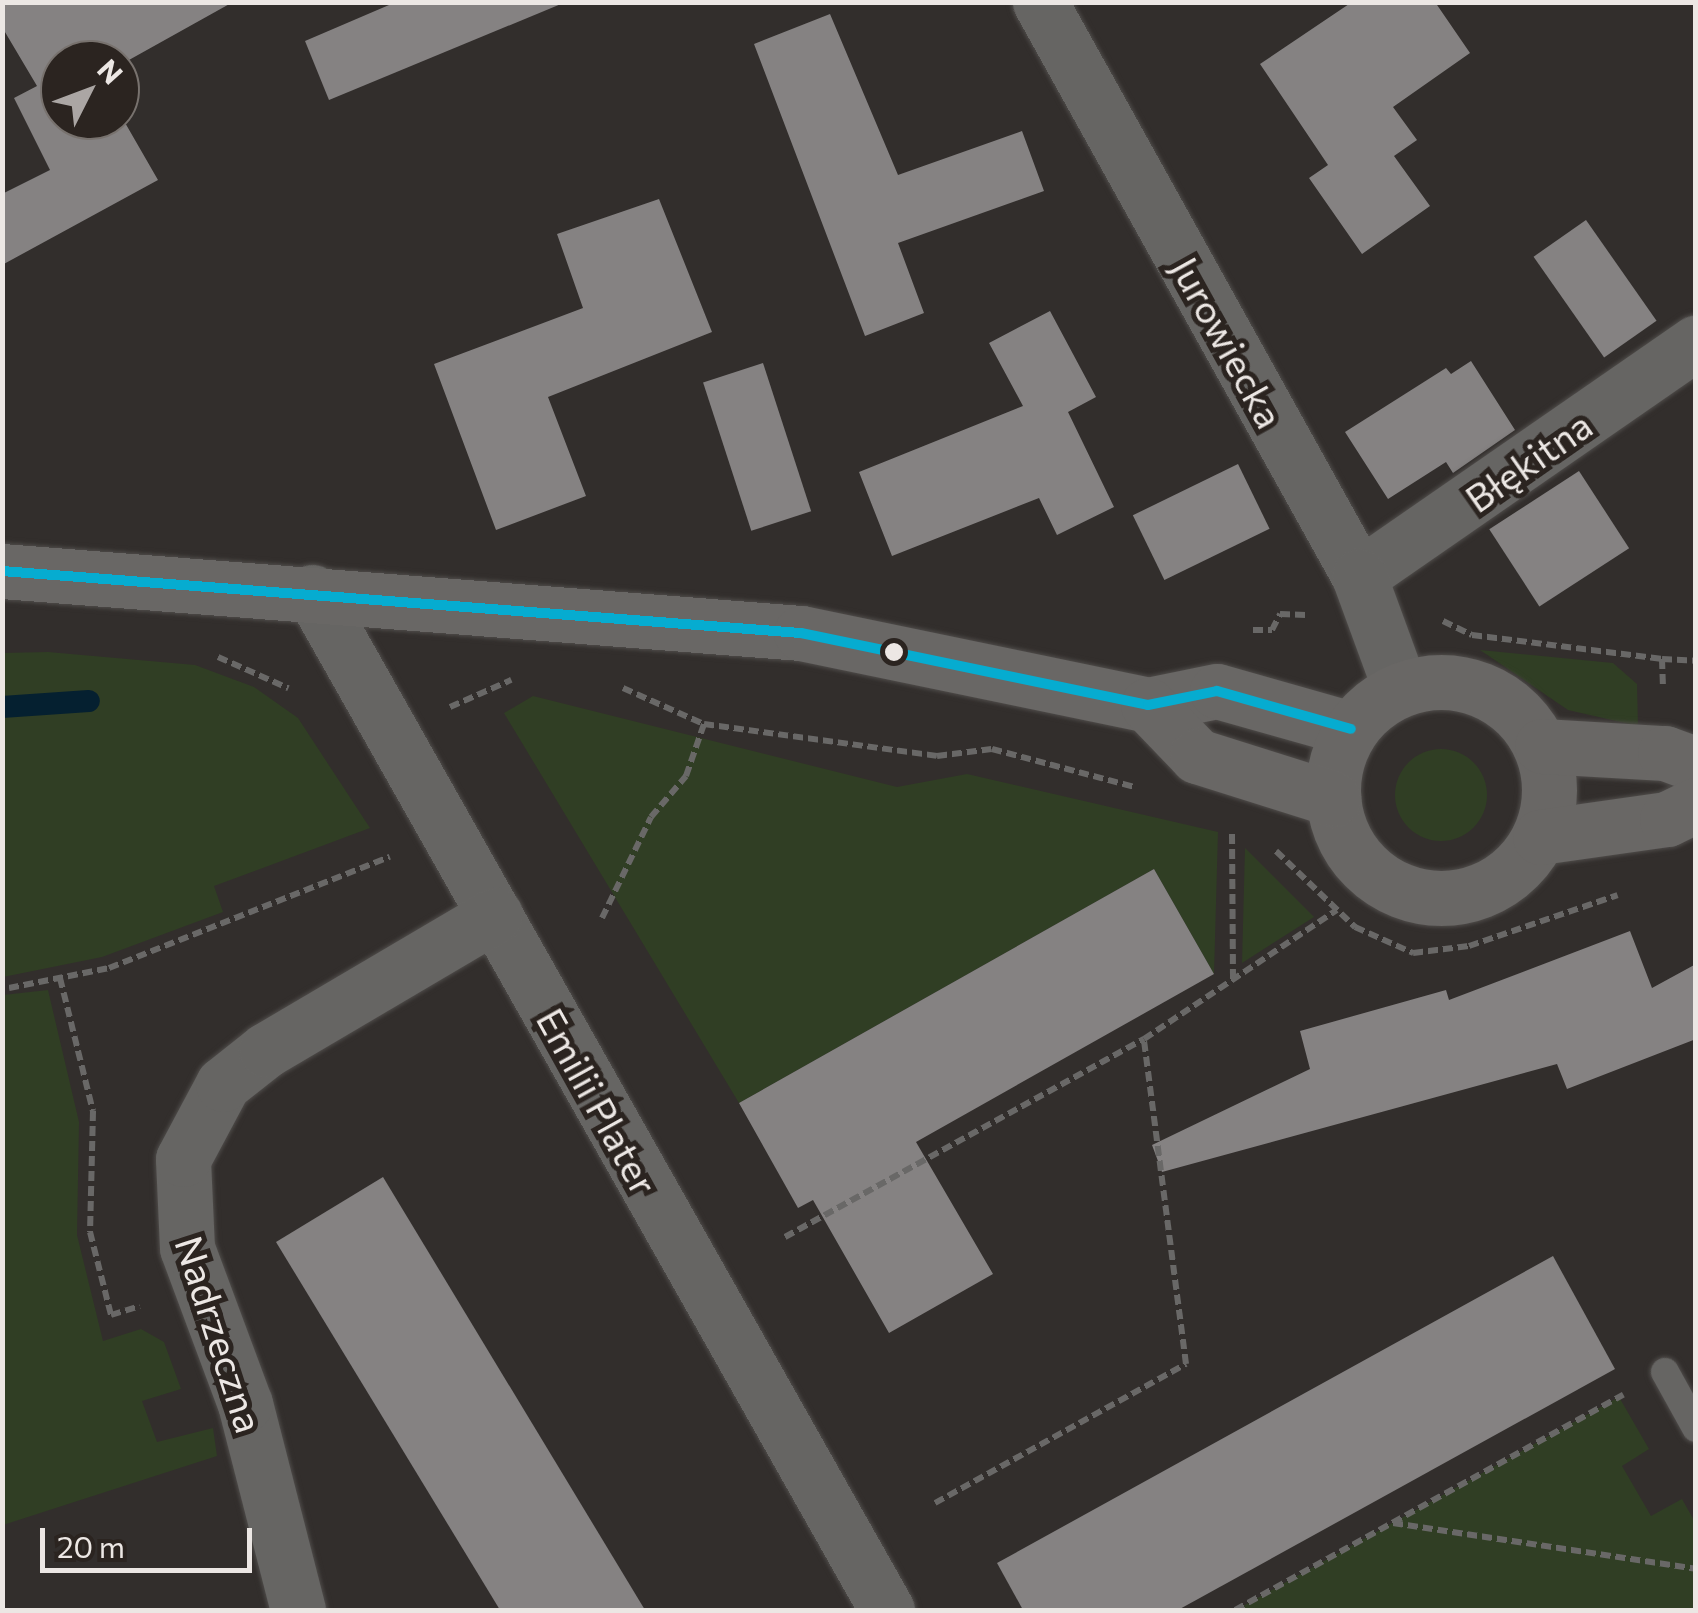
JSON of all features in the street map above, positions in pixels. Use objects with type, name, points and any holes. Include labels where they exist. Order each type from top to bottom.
[{"type":"main road","points":[[2,571],[312,592],[801,633],[1148,705],[1217,691],[1351,729]]},
{"type":"main road","points":[[1441,680],[1483,688],[1518,711],[1542,746],[1551,792],[1540,838],[1516,870],[1482,892],[1416,894],[1369,871],[1344,839],[1333,799],[1336,763],[1351,729],[1400,688],[1441,680]]},
{"type":"main road","points":[[1148,705],[1197,756],[1333,799]]},
{"type":"main road","points":[[1542,746],[1665,754],[1696,764]]},
{"type":"main road","points":[[1540,838],[1667,820],[1696,805]]},
{"type":"street","name":"Jurowiecka","points":[[1040,2],[1359,576],[1400,688]]},
{"type":"street","name":"Błękitna","points":[[1359,576],[1696,343]]},
{"type":"street","name":"Emilii Plater","points":[[312,592],[887,1610]]},
{"type":"street","name":"Nadrzeczna","points":[[298,1610],[245,1404],[187,1248],[182,1159],[223,1084],[495,915]]},
{"type":"lane","points":[[1664,1372],[1696,1428]]},
{"type":"path","points":[[214,656],[250,666],[299,698]]},
{"type":"path","points":[[1662,659],[1696,661]]},
{"type":"path","points":[[395,737],[504,680],[524,680]]},
{"type":"path","points":[[612,684],[704,724],[938,756],[992,749],[1143,789]]},
{"type":"path","points":[[602,918],[651,816],[686,776],[704,724]]},
{"type":"path","points":[[1232,816],[1232,983]]},
{"type":"path","points":[[1261,839],[1355,928],[1413,953],[1469,946],[1630,891]]},
{"type":"path","points":[[9,988],[109,968],[405,851]]},
{"type":"path","points":[[784,1237],[1144,1038],[1337,910]]},
{"type":"path","points":[[60,978],[93,1112],[90,1232],[111,1315],[202,1288]]},
{"type":"path","points":[[935,1503],[1186,1364],[1144,1038]]},
{"type":"path","points":[[1235,1610],[1664,1372]]},
{"type":"path","points":[[1392,1522],[1696,1569]]},
{"type":"green space","points":[[1480,650],[1613,663],[1637,684],[1638,726],[1568,710]]},
{"type":"green space","points":[[48,652],[195,665],[254,687],[298,718],[370,828],[214,886],[223,912],[102,957],[3,977],[3,653]]},
{"type":"green space","points":[[533,696],[897,787],[967,774],[1218,832],[1214,974],[1154,869],[739,1103],[504,713]]},
{"type":"green space","points":[[1441,749],[1459,752],[1474,762],[1484,777],[1484,813],[1474,828],[1459,838],[1441,841],[1423,838],[1408,828],[1398,813],[1395,795],[1398,777],[1408,762],[1423,752]]},
{"type":"green space","points":[[1245,848],[1314,917],[1242,963]]},
{"type":"green space","points":[[48,990],[79,1122],[77,1235],[103,1341],[141,1329],[164,1342],[181,1389],[142,1401],[157,1442],[213,1428],[217,1456],[3,1525],[3,995]]},
{"type":"green space","points":[[1619,1397],[1649,1449],[1622,1466],[1651,1516],[1682,1499],[1695,1522],[1695,1610],[1236,1610]]},
{"type":"building","points":[[2,2],[233,2],[140,54],[140,40],[40,40],[40,140],[135,140],[158,180],[2,265],[2,194],[50,170],[14,98],[37,86],[2,27]]},
{"type":"building","points":[[396,2],[561,4],[329,100],[305,41]]},
{"type":"building","points":[[1352,2],[1435,2],[1470,53],[1393,107],[1417,140],[1394,156],[1430,206],[1362,254],[1309,178],[1328,165],[1260,64]]},
{"type":"building","points":[[830,14],[898,175],[1022,131],[1044,191],[898,243],[924,313],[865,336],[754,44]]},
{"type":"building","points":[[659,199],[712,332],[548,397],[586,496],[496,530],[434,364],[583,308],[557,234]]},
{"type":"building","points":[[1586,220],[1657,321],[1604,357],[1534,257]]},
{"type":"building","points":[[1050,311],[1096,397],[1068,412],[1114,507],[1057,535],[1039,498],[892,556],[859,472],[1023,406],[989,343]]},
{"type":"building","points":[[1471,361],[1515,430],[1453,473],[1446,462],[1388,499],[1345,432],[1446,368],[1451,374]]},
{"type":"building","points":[[763,363],[811,511],[751,531],[703,382]]},
{"type":"building","points":[[1238,464],[1270,529],[1164,580],[1133,515]]},
{"type":"building","points":[[1579,471],[1629,548],[1539,606],[1489,529]]},
{"type":"building","points":[[1154,869],[1214,974],[916,1142],[993,1274],[889,1333],[813,1200],[798,1208],[739,1103]]},
{"type":"building","points":[[1630,931],[1652,988],[1696,964],[1696,1039],[1567,1089],[1557,1064],[1162,1172],[1152,1145],[1310,1069],[1300,1031],[1446,990],[1449,1000]]},
{"type":"building","points":[[383,1177],[645,1610],[500,1610],[276,1242]]},
{"type":"building","points":[[1553,1256],[1615,1369],[1178,1610],[1023,1610],[997,1563]]},
{"type":"waterway","points":[[2,707],[89,701]]},
{"type":"transit line","points":[[2,571],[801,633],[1148,705],[1217,691],[1351,729]]}]
